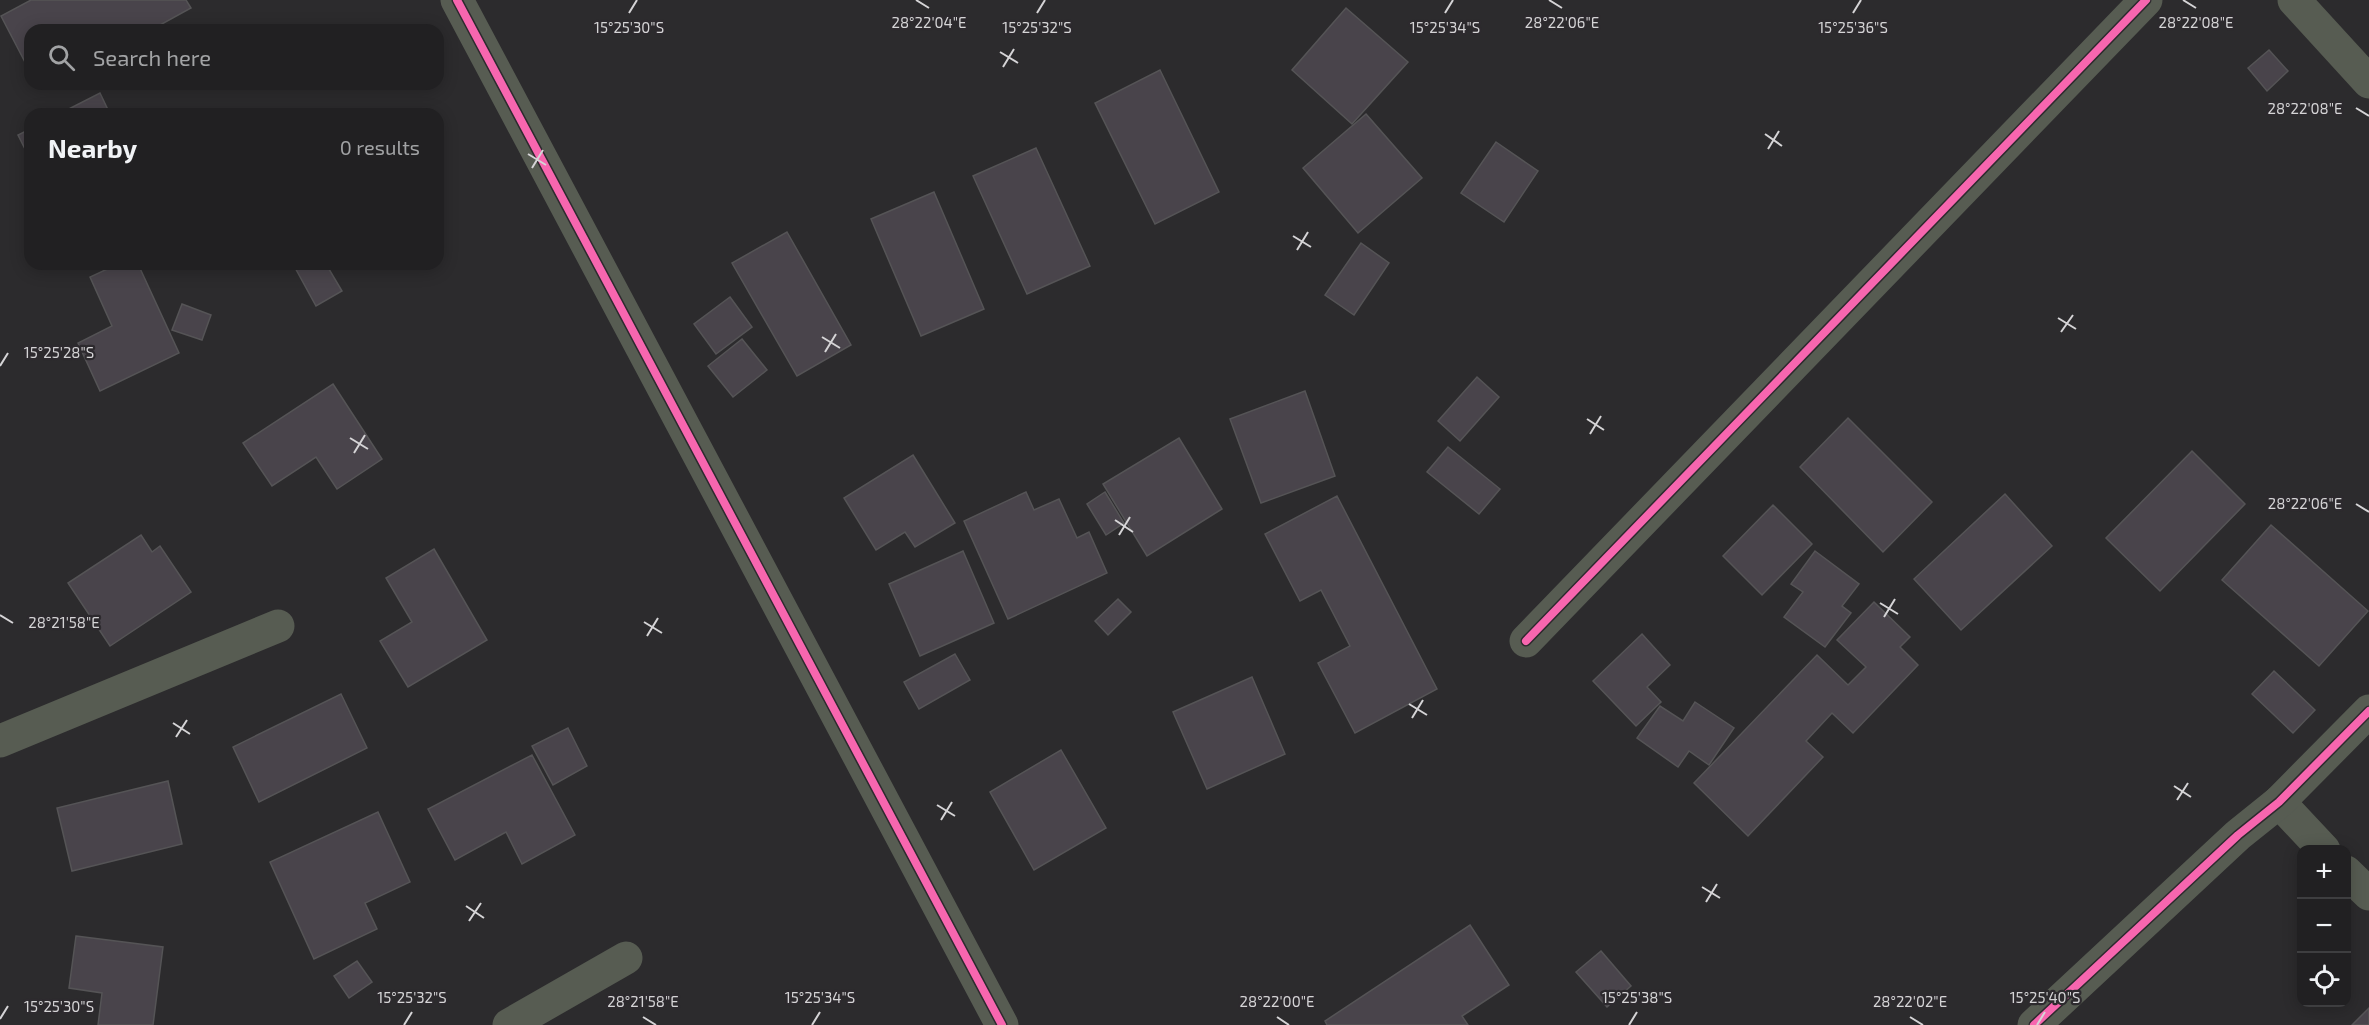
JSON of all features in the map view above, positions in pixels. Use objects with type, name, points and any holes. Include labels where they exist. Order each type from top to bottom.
[{"type":"street","points":[[457,0],[1002,1025]]},
{"type":"street","points":[[1526,641],[2146,0]]},
{"type":"street","points":[[2294,0],[2369,82]]},
{"type":"street","points":[[0,741],[278,626]]},
{"type":"street","points":[[2034,1025],[2238,835],[2279,802],[2369,711]]},
{"type":"street","points":[[2279,802],[2320,845]]},
{"type":"street","points":[[2351,877],[2369,894]]},
{"type":"street","points":[[509,1025],[626,958]]},
{"type":"building","points":[[31,0],[186,0],[191,8],[162,24],[24,24],[24,60],[1,16]]},
{"type":"building","points":[[1346,8],[1408,62],[1352,124],[1292,70]]},
{"type":"building","points":[[2269,50],[2288,71],[2267,91],[2248,68]]},
{"type":"building","points":[[1160,70],[1219,192],[1155,224],[1095,103]]},
{"type":"building","points":[[100,93],[107,108],[71,108]]},
{"type":"building","points":[[1366,114],[1422,178],[1358,233],[1303,168]]},
{"type":"building","points":[[24,132],[24,147],[18,135]]},
{"type":"building","points":[[1496,142],[1538,171],[1504,222],[1461,193]]},
{"type":"building","points":[[1036,148],[1090,266],[1027,294],[973,176]]},
{"type":"building","points":[[934,192],[984,309],[921,336],[871,219]]},
{"type":"building","points":[[787,232],[851,345],[797,376],[732,263]]},
{"type":"building","points":[[1361,243],[1389,263],[1354,315],[1325,295]]},
{"type":"building","points":[[105,270],[141,270],[179,353],[100,391],[78,343],[112,326],[90,277]]},
{"type":"building","points":[[296,270],[330,270],[342,291],[316,306]]},
{"type":"building","points":[[730,297],[752,327],[716,354],[694,324]]},
{"type":"building","points":[[182,304],[211,315],[202,340],[172,330]]},
{"type":"building","points":[[742,339],[767,370],[733,397],[708,366]]},
{"type":"building","points":[[1477,377],[1499,397],[1460,441],[1438,421]]},
{"type":"building","points":[[333,384],[382,459],[337,489],[316,457],[272,486],[243,443]]},
{"type":"building","points":[[1305,391],[1335,476],[1261,503],[1230,419]]},
{"type":"building","points":[[1848,418],[1932,502],[1883,552],[1800,467]]},
{"type":"building","points":[[1179,438],[1222,509],[1147,556],[1103,484]]},
{"type":"building","points":[[1448,447],[1500,489],[1479,514],[1427,472]]},
{"type":"building","points":[[2192,451],[2245,504],[2160,591],[2106,538]]},
{"type":"building","points":[[913,455],[955,523],[915,547],[905,532],[876,550],[844,498]]},
{"type":"building","points":[[1026,492],[1034,510],[1059,499],[1077,538],[1089,532],[1107,573],[1008,619],[964,521]]},
{"type":"building","points":[[1105,492],[1124,523],[1106,535],[1087,504]]},
{"type":"building","points":[[2005,494],[2052,546],[1961,630],[1914,579]]},
{"type":"building","points":[[1337,496],[1437,689],[1355,733],[1318,663],[1350,646],[1321,590],[1300,601],[1265,534]]},
{"type":"building","points":[[1773,505],[1812,544],[1762,595],[1723,556]]},
{"type":"building","points":[[2271,525],[2368,611],[2319,666],[2222,580]]},
{"type":"building","points":[[141,535],[152,552],[160,546],[191,592],[110,646],[68,583]]},
{"type":"building","points":[[434,549],[487,640],[408,687],[380,641],[412,622],[386,578]]},
{"type":"building","points":[[963,551],[994,623],[920,656],[889,584]]},
{"type":"building","points":[[1815,551],[1859,584],[1842,606],[1851,613],[1825,647],[1784,617],[1803,592],[1791,584]]},
{"type":"building","points":[[1118,599],[1131,612],[1108,635],[1095,621]]},
{"type":"building","points":[[1874,602],[1910,637],[1900,647],[1918,665],[1853,733],[1832,713],[1806,741],[1823,757],[1748,836],[1694,783],[1817,655],[1848,685],[1866,667],[1837,640]]},
{"type":"building","points":[[1642,634],[1670,665],[1647,687],[1661,702],[1636,726],[1593,681]]},
{"type":"building","points":[[955,654],[970,680],[919,709],[904,682]]},
{"type":"building","points":[[2274,671],[2315,710],[2293,733],[2252,694]]},
{"type":"building","points":[[1252,677],[1285,754],[1207,789],[1173,712]]},
{"type":"building","points":[[341,694],[367,748],[259,802],[233,747]]},
{"type":"building","points":[[1695,702],[1734,728],[1709,765],[1689,751],[1678,767],[1637,738],[1660,706],[1683,721]]},
{"type":"building","points":[[568,728],[587,766],[553,785],[532,746]]},
{"type":"building","points":[[1061,750],[1106,828],[1034,870],[990,792]]},
{"type":"building","points":[[532,755],[575,835],[522,864],[506,832],[455,860],[428,809]]},
{"type":"building","points":[[168,781],[182,844],[72,871],[57,808]]},
{"type":"building","points":[[378,812],[410,882],[365,903],[377,929],[314,959],[270,862]]},
{"type":"building","points":[[1470,925],[1509,985],[1462,1016],[1468,1025],[1327,1025],[1325,1021]]},
{"type":"building","points":[[76,936],[163,947],[153,1025],[98,1025],[102,993],[69,988]]},
{"type":"building","points":[[1601,951],[1631,986],[1607,1007],[1576,972]]},
{"type":"building","points":[[357,961],[372,982],[349,998],[334,976]]},
{"type":"building","points":[[2369,1008],[2369,1025],[2352,1025]]},
{"type":"cycle path","points":[[457,0],[1002,1025]]},
{"type":"cycle path","points":[[1526,641],[2146,0]]},
{"type":"cycle path","points":[[2034,1025],[2238,835],[2279,802],[2369,711]]}]
